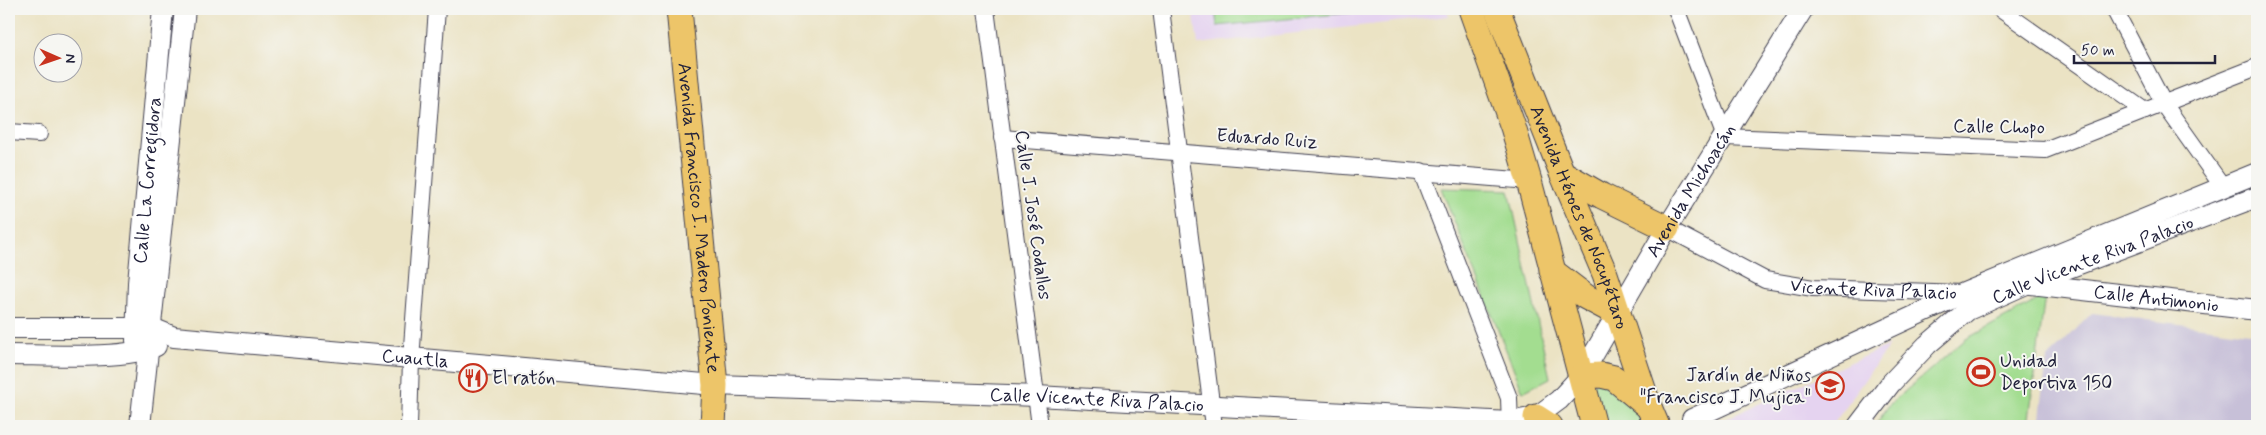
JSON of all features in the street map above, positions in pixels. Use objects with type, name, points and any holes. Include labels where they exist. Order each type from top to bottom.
[{"type":"main road","name":"Avenida Francisco I. Madero Poniente","points":[[678,9],[715,386],[713,426]]},
{"type":"main road","name":"Avenida Héroes de Nocupétaro","points":[[1471,9],[1513,127],[1529,180],[1594,426]]},
{"type":"main road","name":"Avenida Héroes de Nocupétaro","points":[[1497,9],[1562,173],[1605,274],[1653,417]]},
{"type":"main road","points":[[1562,173],[1602,196],[1667,228]]},
{"type":"main road","points":[[1552,271],[1586,296],[1618,314]]},
{"type":"main road","points":[[1581,376],[1601,374],[1614,378],[1653,417]]},
{"type":"street","name":"Calle La Corregidora","points":[[144,328],[138,283],[164,9]]},
{"type":"street","name":"Calle La Corregidora","points":[[140,426],[144,328],[186,9]]},
{"type":"street","points":[[410,426],[411,360],[437,9]]},
{"type":"street","name":"Calle J. José Codallos","points":[[986,9],[1040,426]]},
{"type":"street","points":[[1160,9],[1177,152],[1214,426]]},
{"type":"street","points":[[1676,9],[1725,137]]},
{"type":"street","name":"Avenida Michoacán","points":[[1581,376],[1667,228],[1803,9]]},
{"type":"street","points":[[2000,9],[2145,111]]},
{"type":"street","points":[[2114,9],[2164,104],[2224,187]]},
{"type":"street","name":"Calle Chopo","points":[[1725,137],[2046,150],[2257,67]]},
{"type":"street","points":[[9,132],[39,134]]},
{"type":"street","name":"Eduardo Ruiz","points":[[1002,138],[1529,180]]},
{"type":"street","points":[[1421,171],[1509,398],[1510,424]]},
{"type":"street","name":"Vicente Riva Palacio","points":[[1667,228],[1765,280],[1813,288],[1964,293],[2257,173]]},
{"type":"street","name":"Calle Vicente Riva Palacio","points":[[1858,426],[1891,384],[1927,345],[1968,310],[2026,284],[2257,197]]},
{"type":"street","name":"Calle Antimonio","points":[[1995,280],[2257,310]]},
{"type":"street","name":"Calle Vicente Riva Palacio","points":[[1692,419],[1964,293]]},
{"type":"street","name":"Cuautla","points":[[9,328],[144,328],[174,337],[411,360],[715,386]]},
{"type":"street","points":[[9,355],[123,354],[142,350],[174,337]]},
{"type":"street","name":"Calle Vicente Riva Palacio","points":[[715,386],[1037,396],[1212,404],[1510,424],[1543,422],[1559,400],[1581,376]]},
{"type":"shaded area","points":[[1193,9],[1446,9],[1449,16],[1198,44]]},
{"type":"shaded area","points":[[2092,313],[2257,334],[2257,426],[2039,426],[2047,359]]},
{"type":"shaded area","name":"Jardín de Niños \"Francisco J. Mujica\"","points":[[1889,345],[1832,426],[1710,426]]},
{"type":"green space","points":[[1215,9],[1388,9],[1217,26]]},
{"type":"green space","points":[[1441,188],[1509,190],[1550,378],[1523,392]]},
{"type":"green space","name":"Unidad Deportiva 150","points":[[2045,296],[2028,426],[1875,426],[1889,405],[1966,339]]},
{"type":"green space","points":[[1598,380],[1638,414],[1643,426],[1602,426],[1591,386]]},
{"type":"place","name":"Unidad Deportiva 150","points":[[1981,372]]},
{"type":"place","name":"El ratón","points":[[473,378]]},
{"type":"place","name":"Jardín de Niños \"Francisco J. Mujica\"","points":[[1830,386]]}]
